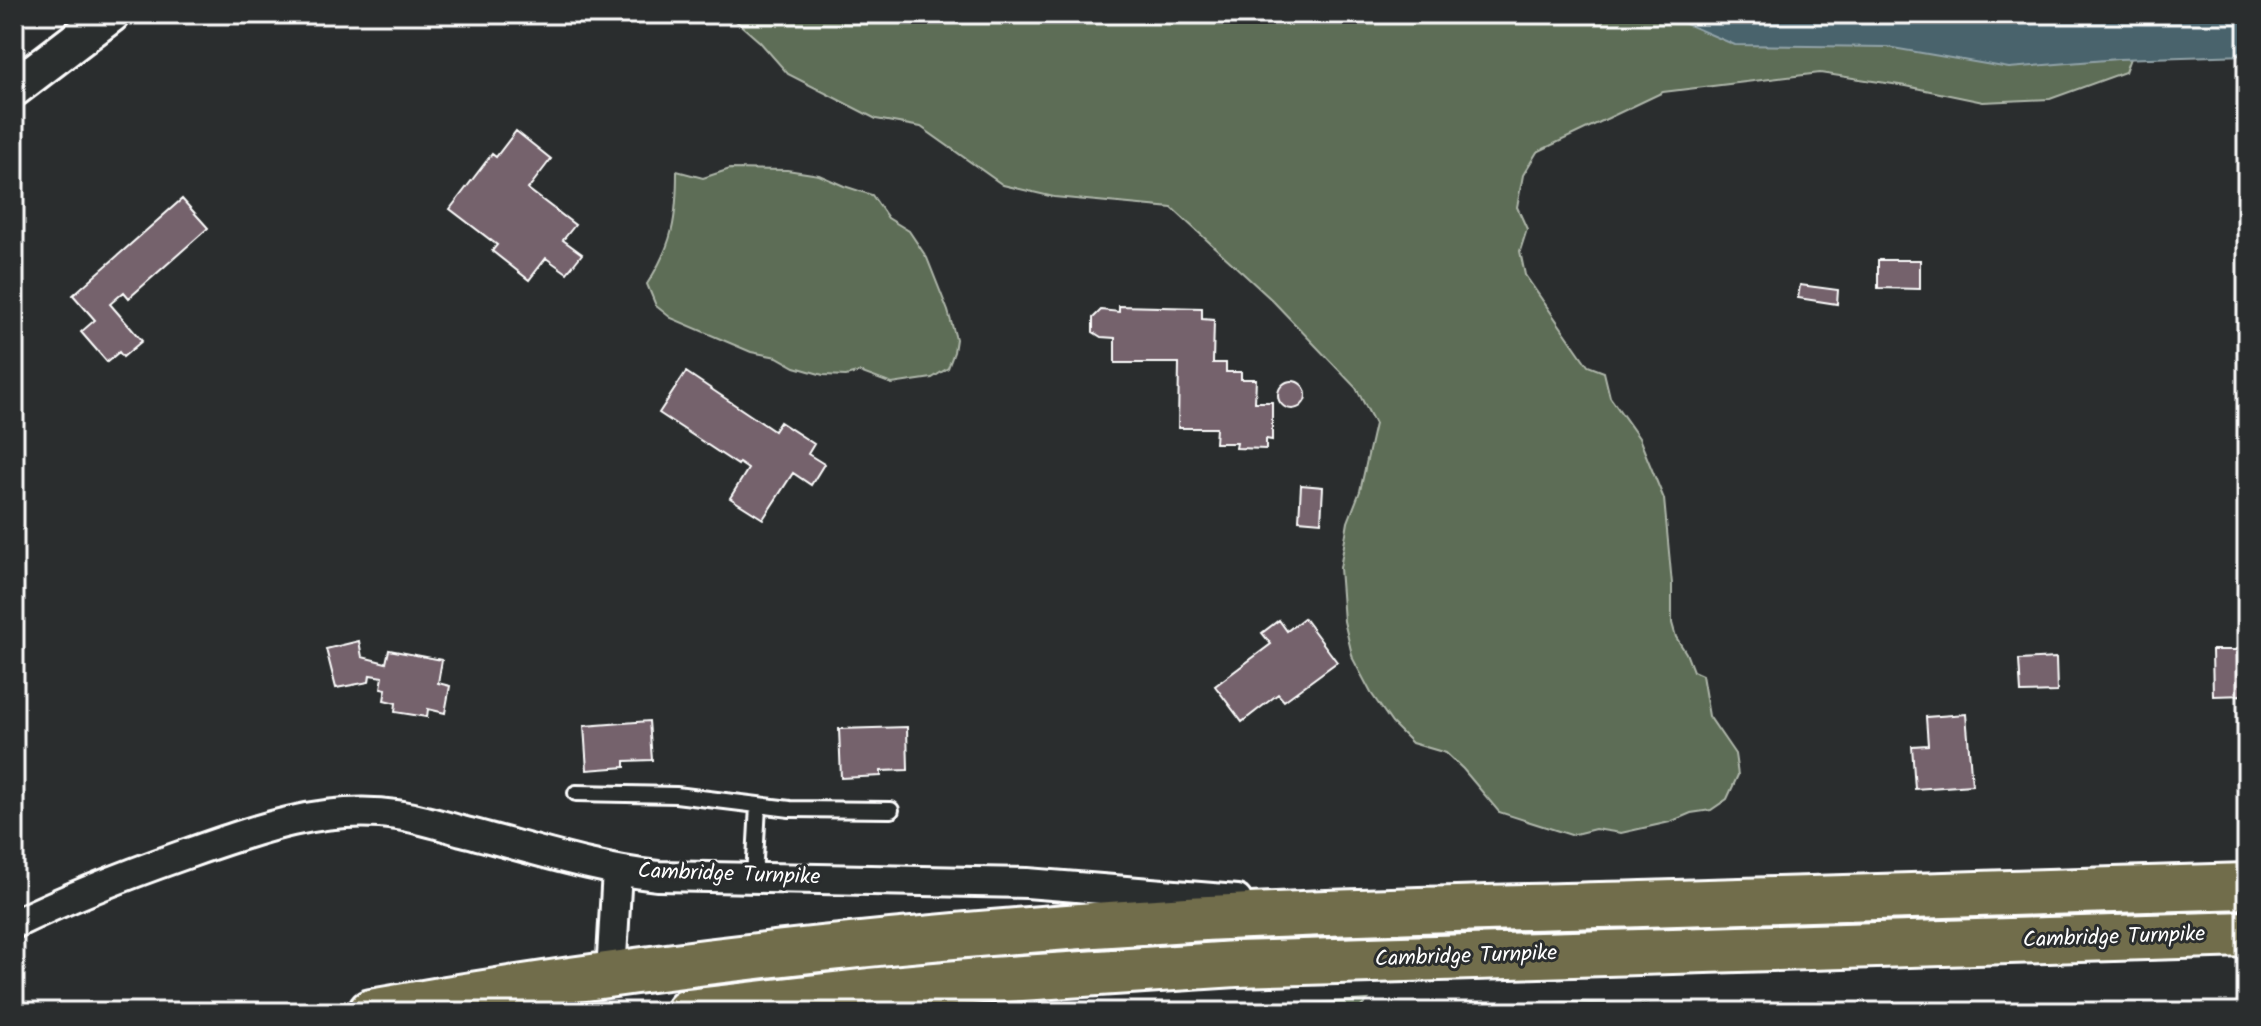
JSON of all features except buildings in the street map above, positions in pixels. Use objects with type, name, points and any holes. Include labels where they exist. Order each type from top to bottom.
[{"type":"highway","name":"Cambridge Turnpike","points":[[371,1012],[611,974],[1004,931],[1188,919],[1373,912],[2247,886]]},
{"type":"highway","name":"Cambridge Turnpike","points":[[688,1012],[869,991],[1175,967],[2247,934]]},
{"type":"street","points":[[14,88],[111,14]]},
{"type":"street","name":"Cambridge Turnpike","points":[[14,924],[137,871],[227,839],[298,820],[351,812],[410,817],[617,871],[658,876],[1027,883],[1373,912]]},
{"type":"street","points":[[611,974],[617,871]]},
{"type":"lane","points":[[576,793],[676,795],[817,811],[891,810]]},
{"type":"lane","points":[[754,877],[758,806]]},
{"type":"green space","points":[[728,14],[1663,14],[1691,25],[2134,47],[2125,72],[2050,99],[1983,102],[1820,73],[1663,92],[1537,152],[1523,175],[1517,207],[1527,229],[1520,251],[1525,275],[1588,366],[1604,372],[1610,397],[1639,438],[1664,499],[1672,584],[1672,623],[1676,637],[1693,671],[1702,675],[1709,716],[1735,754],[1738,775],[1727,799],[1711,810],[1621,833],[1595,829],[1571,835],[1499,812],[1446,753],[1412,743],[1392,723],[1371,693],[1353,659],[1344,621],[1340,568],[1348,522],[1360,491],[1375,424],[1356,388],[1272,300],[1172,208],[1054,197],[1003,185],[921,127],[876,119],[788,74],[760,42]]},
{"type":"green space","points":[[730,169],[787,170],[819,175],[872,195],[888,218],[909,231],[927,258],[956,339],[948,368],[932,378],[892,384],[860,372],[846,376],[823,375],[795,367],[777,357],[751,352],[671,318],[656,306],[647,284],[663,256],[672,230],[677,171],[703,178]]},
{"type":"green space","points":[[1368,1000],[1356,1012],[1182,1012]]},
{"type":"green space","points":[[1564,1002],[1832,1012],[1433,1012]]},
{"type":"water","points":[[1663,14],[2247,14],[2247,55],[2118,59],[2009,68],[1887,47],[1735,45]]}]
